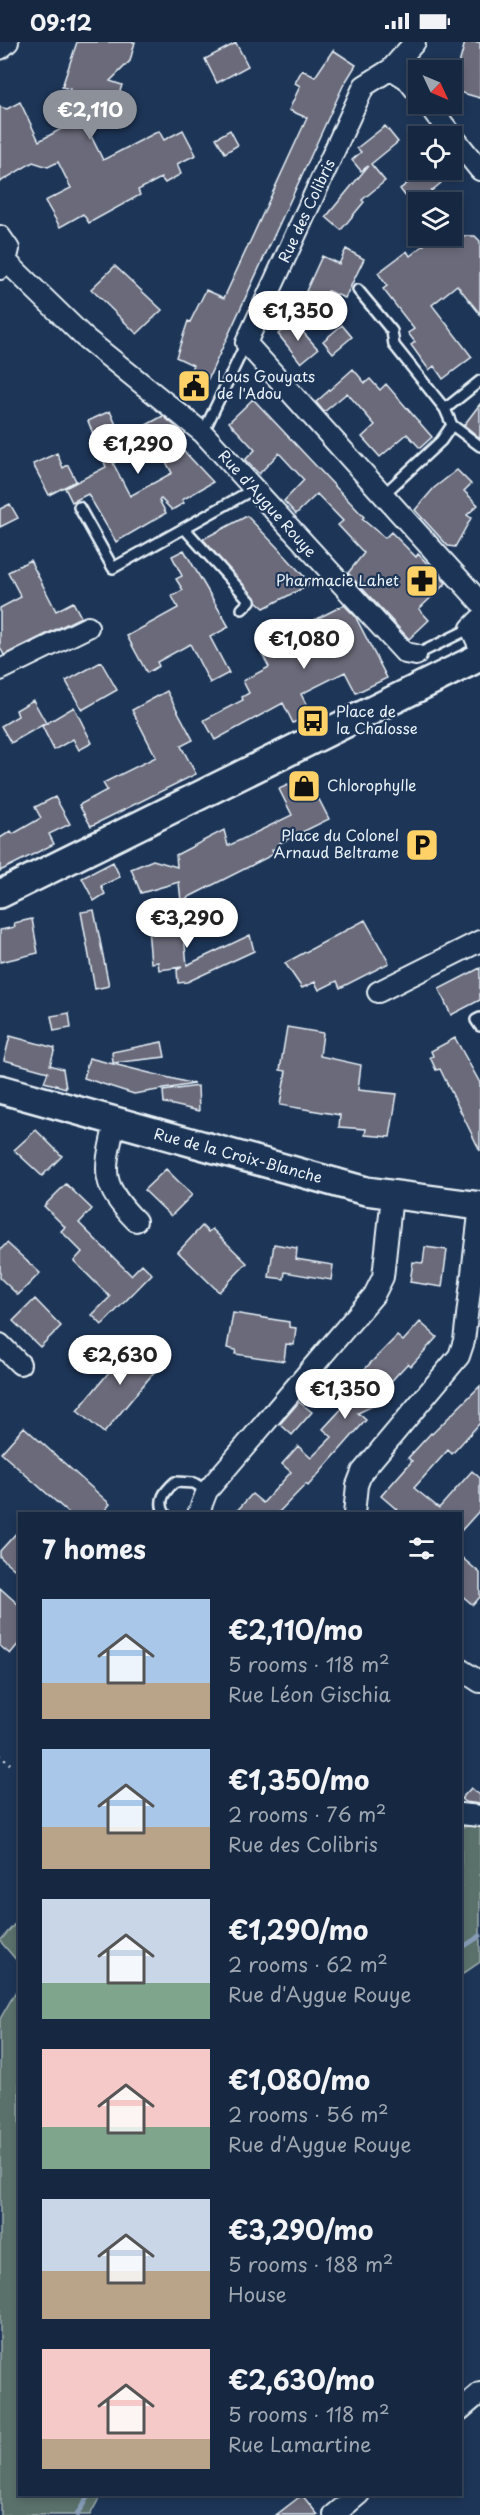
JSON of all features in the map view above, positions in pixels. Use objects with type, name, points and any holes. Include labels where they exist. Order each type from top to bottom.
[{"type":"main road","points":[[0,894],[480,657]]},
{"type":"main road","name":"Rue de la Croix-Blanche","points":[[0,1089],[392,1196],[480,1206]]},
{"type":"street","points":[[0,49],[8,42]]},
{"type":"street","name":"Rue des Colibris","points":[[246,343],[364,86],[376,76],[391,69],[415,42]]},
{"type":"street","points":[[391,69],[408,80]]},
{"type":"street","points":[[435,114],[480,170]]},
{"type":"street","name":"Rue d'Aygue Rouye","points":[[0,236],[9,249],[3,265],[84,337],[203,433],[252,490],[405,653],[416,655]]},
{"type":"street","points":[[246,343],[480,602]]},
{"type":"street","points":[[476,624],[480,648]]},
{"type":"street","points":[[0,670],[88,627]]},
{"type":"street","points":[[378,992],[480,941]]},
{"type":"street","points":[[115,1122],[106,1177],[115,1200],[136,1221]]},
{"type":"street","points":[[199,1512],[207,1491],[374,1295],[384,1277],[392,1196]]},
{"type":"street","points":[[354,1512],[357,1485],[362,1472],[459,1356],[465,1341],[480,1206]]},
{"type":"street","points":[[0,1344],[20,1364]]},
{"type":"street","points":[[462,1670],[480,1682]]},
{"type":"street","points":[[462,1814],[480,1816]]},
{"type":"street","points":[[462,2408],[480,2393]]},
{"type":"street","points":[[334,2515],[357,2496]]},
{"type":"lane","points":[[358,290],[392,331],[394,345],[445,409],[452,425],[480,446]]},
{"type":"lane","points":[[203,433],[246,343]]},
{"type":"lane","points":[[445,409],[480,381]]},
{"type":"lane","points":[[382,496],[441,441],[452,425]]},
{"type":"lane","points":[[79,507],[113,568],[252,490]]},
{"type":"lane","points":[[184,528],[250,601],[242,609]]},
{"type":"lane","points":[[416,655],[476,624]]},
{"type":"lane","points":[[480,1018],[477,1020],[480,1026]]},
{"type":"lane","points":[[164,1512],[163,1494],[175,1482],[194,1483],[207,1491]]},
{"type":"path","points":[[0,1755],[10,1764]]},
{"type":"green space","points":[[480,1825],[480,1962],[462,1974],[462,1827]]},
{"type":"green space","points":[[18,1920],[18,1962],[0,1941]]},
{"type":"green space","points":[[18,1988],[18,2496],[100,2496],[90,2515],[0,2515],[0,2019]]},
{"type":"building","points":[[77,42],[135,42],[130,61],[110,81],[122,85],[116,104],[110,102],[106,112],[99,110],[91,136],[103,160],[159,131],[164,140],[183,130],[196,155],[177,164],[181,174],[165,183],[161,178],[138,190],[140,195],[89,223],[83,214],[60,227],[45,201],[71,188],[58,162],[48,167],[33,162],[0,182],[0,107],[7,109],[20,102],[39,141],[65,127],[73,102],[66,100],[70,89],[62,87]]},
{"type":"building","points":[[465,42],[480,42],[480,98],[462,93],[462,60],[460,60]]},
{"type":"building","points":[[236,43],[248,66],[217,83],[205,59]]},
{"type":"building","points":[[333,50],[356,65],[343,86],[202,392],[184,384],[193,365],[176,357],[188,321],[190,322],[206,290],[224,298],[307,118],[289,110],[300,86],[295,83],[302,70],[315,77]]},
{"type":"building","points":[[385,126],[398,142],[371,164],[385,181],[362,200],[364,202],[341,230],[326,217],[368,166],[361,171],[352,160],[361,152],[357,148]]},
{"type":"building","points":[[230,130],[238,145],[225,153],[216,138]]},
{"type":"building","points":[[412,180],[438,180],[441,183],[430,192],[408,192],[408,199],[400,189]]},
{"type":"building","points":[[462,236],[475,236],[480,241],[480,314],[457,285],[432,305],[472,357],[443,379],[434,366],[429,370],[411,345],[415,342],[408,333],[414,329],[383,289],[387,286],[378,273],[407,251],[410,256],[422,246],[462,246]]},
{"type":"building","points":[[346,249],[364,259],[345,298],[328,291],[324,299],[306,291],[322,256],[339,264]]},
{"type":"building","points":[[115,266],[162,310],[137,334],[91,289]]},
{"type":"building","points":[[293,321],[318,349],[301,363],[278,334]]},
{"type":"building","points":[[342,325],[352,337],[333,353],[323,341]]},
{"type":"building","points":[[353,369],[365,383],[370,379],[380,390],[386,384],[432,437],[420,448],[407,434],[380,457],[362,437],[375,425],[347,393],[324,412],[316,402]]},
{"type":"building","points":[[253,399],[364,517],[362,519],[385,538],[391,532],[416,557],[418,554],[446,583],[419,609],[429,620],[409,639],[348,573],[364,553],[338,525],[343,521],[317,494],[296,514],[284,501],[304,480],[279,453],[259,474],[245,460],[255,450],[229,422]]},
{"type":"building","points":[[480,404],[480,438],[464,425]]},
{"type":"building","points":[[110,411],[120,434],[124,432],[126,436],[163,416],[180,430],[169,435],[213,482],[182,500],[184,503],[172,510],[161,499],[159,500],[166,513],[116,542],[88,494],[72,502],[65,488],[106,467],[88,421]],"holes":[[[155,442],[172,473],[130,496],[113,463]]]},
{"type":"building","points":[[57,453],[63,468],[68,465],[76,481],[49,495],[33,464]]},
{"type":"building","points":[[457,470],[471,484],[464,491],[478,505],[467,515],[471,518],[455,547],[448,546],[415,510],[434,488]]},
{"type":"building","points":[[10,504],[18,518],[0,527],[0,509]]},
{"type":"building","points":[[247,516],[311,584],[264,608],[203,539]]},
{"type":"building","points":[[184,550],[229,627],[210,637],[229,673],[210,683],[190,644],[157,662],[159,666],[147,673],[127,636],[178,608],[172,596],[183,590],[176,579],[182,576],[172,556]]},
{"type":"building","points":[[30,560],[56,611],[73,602],[81,617],[4,655],[0,647],[0,608],[21,597],[8,572]]},
{"type":"building","points":[[344,605],[355,616],[387,678],[356,693],[345,672],[301,694],[311,714],[293,723],[283,703],[215,740],[204,720],[243,700],[242,697],[249,693],[243,681],[269,667],[259,648]]},
{"type":"building","points":[[101,662],[117,690],[82,710],[66,681]]},
{"type":"building","points":[[167,691],[193,740],[181,746],[196,774],[91,826],[79,805],[107,790],[103,783],[156,757],[132,710]]},
{"type":"building","points":[[33,700],[46,723],[11,743],[1,726],[18,716],[16,710]]},
{"type":"building","points":[[74,707],[92,743],[79,750],[73,739],[54,750],[42,726]]},
{"type":"building","points":[[307,776],[329,819],[278,844],[279,847],[272,850],[274,854],[181,901],[179,882],[141,893],[131,869],[153,860],[177,867],[176,855],[224,830],[228,846],[292,815],[279,789]]},
{"type":"building","points":[[55,797],[70,824],[49,834],[54,844],[0,871],[0,838],[11,831],[13,834],[41,818],[35,807]]},
{"type":"building","points":[[113,862],[120,877],[101,886],[105,894],[94,901],[82,878]]},
{"type":"building","points":[[94,910],[109,986],[95,989],[81,912]]},
{"type":"building","points":[[182,915],[187,965],[250,935],[254,951],[187,982],[178,983],[177,970],[182,967],[159,970],[158,962],[151,963],[147,917]]},
{"type":"building","points":[[32,919],[38,953],[0,962],[0,930],[15,927],[14,923]]},
{"type":"building","points":[[365,920],[389,963],[340,988],[337,981],[319,990],[315,982],[302,988],[285,963]]},
{"type":"building","points":[[480,968],[480,1000],[451,1015],[439,989]]},
{"type":"building","points":[[69,1013],[71,1028],[54,1031],[51,1016]]},
{"type":"building","points":[[287,1027],[323,1033],[320,1056],[361,1065],[358,1090],[397,1094],[390,1137],[365,1135],[366,1129],[339,1127],[340,1115],[280,1105],[286,1071],[280,1070]]},
{"type":"building","points":[[10,1036],[55,1048],[50,1065],[63,1069],[66,1088],[44,1082],[48,1072],[4,1060]]},
{"type":"building","points":[[455,1038],[480,1083],[480,1151],[440,1069],[436,1070],[430,1057],[433,1056],[431,1051]]},
{"type":"building","points":[[162,1042],[165,1057],[113,1063],[112,1052]]},
{"type":"building","points":[[89,1058],[194,1084],[134,1094],[84,1078]]},
{"type":"building","points":[[198,1086],[199,1111],[164,1103],[163,1091]]},
{"type":"building","points":[[36,1130],[62,1156],[42,1176],[14,1150]]},
{"type":"building","points":[[166,1169],[192,1195],[171,1216],[144,1190]]},
{"type":"building","points":[[66,1184],[92,1209],[79,1223],[131,1275],[142,1264],[152,1274],[102,1325],[92,1315],[110,1297],[74,1261],[82,1252],[61,1231],[65,1227],[44,1206]]},
{"type":"building","points":[[202,1226],[208,1232],[212,1229],[247,1263],[219,1292],[178,1252]]},
{"type":"building","points":[[7,1243],[40,1273],[18,1295],[0,1278],[0,1250]]},
{"type":"building","points":[[274,1244],[297,1248],[296,1259],[333,1265],[331,1280],[285,1272],[284,1279],[269,1277]]},
{"type":"building","points":[[425,1247],[447,1250],[442,1287],[410,1282],[413,1262],[423,1263]]},
{"type":"building","points":[[35,1299],[61,1326],[40,1347],[13,1321]]},
{"type":"building","points":[[233,1313],[289,1322],[289,1327],[296,1328],[294,1345],[286,1344],[284,1361],[235,1354],[236,1350],[227,1348]]},
{"type":"building","points":[[420,1322],[437,1337],[411,1366],[408,1363],[382,1391],[383,1401],[358,1413],[366,1420],[308,1486],[306,1484],[279,1512],[236,1512],[252,1494],[263,1503],[291,1472],[282,1464],[298,1446],[311,1458],[332,1437],[323,1429],[358,1391],[350,1384],[397,1336],[403,1341]]},
{"type":"building","points":[[137,1338],[164,1360],[104,1433],[77,1411]]},
{"type":"building","points":[[480,1386],[480,1423],[452,1454],[448,1450],[414,1488],[439,1508],[472,1471],[480,1478],[480,1510],[462,1530],[462,1512],[400,1512],[381,1496],[412,1461],[408,1458]]},
{"type":"building","points":[[299,1402],[312,1412],[292,1435],[280,1424]]},
{"type":"building","points":[[24,1427],[110,1504],[104,1512],[68,1512],[1,1453]]},
{"type":"building","points":[[18,1531],[18,1572],[0,1557],[0,1551]]},
{"type":"building","points":[[462,1558],[480,1573],[480,1597],[473,1605],[462,1596]]},
{"type":"building","points":[[0,1588],[18,1604],[18,1644],[10,1654],[0,1646]]},
{"type":"building","points":[[471,1788],[480,1795],[480,1804],[465,1802],[462,1798]]},
{"type":"building","points":[[303,2496],[318,2515],[276,2515]]},
{"type":"waterway","points":[[462,1948],[480,1936]]},
{"type":"waterway","points":[[77,2515],[88,2496]]},
{"type":"place","name":"Lous Gouyats de l'Adou","points":[[194,386]]},
{"type":"place","name":"Pharmacie Lahet","points":[[422,581]]},
{"type":"place","name":"Place de la Chalosse","points":[[313,721]]},
{"type":"place","name":"Chlorophylle","points":[[304,786]]},
{"type":"place","name":"Place du Colonel Arnaud Beltrame","points":[[422,845]]}]
